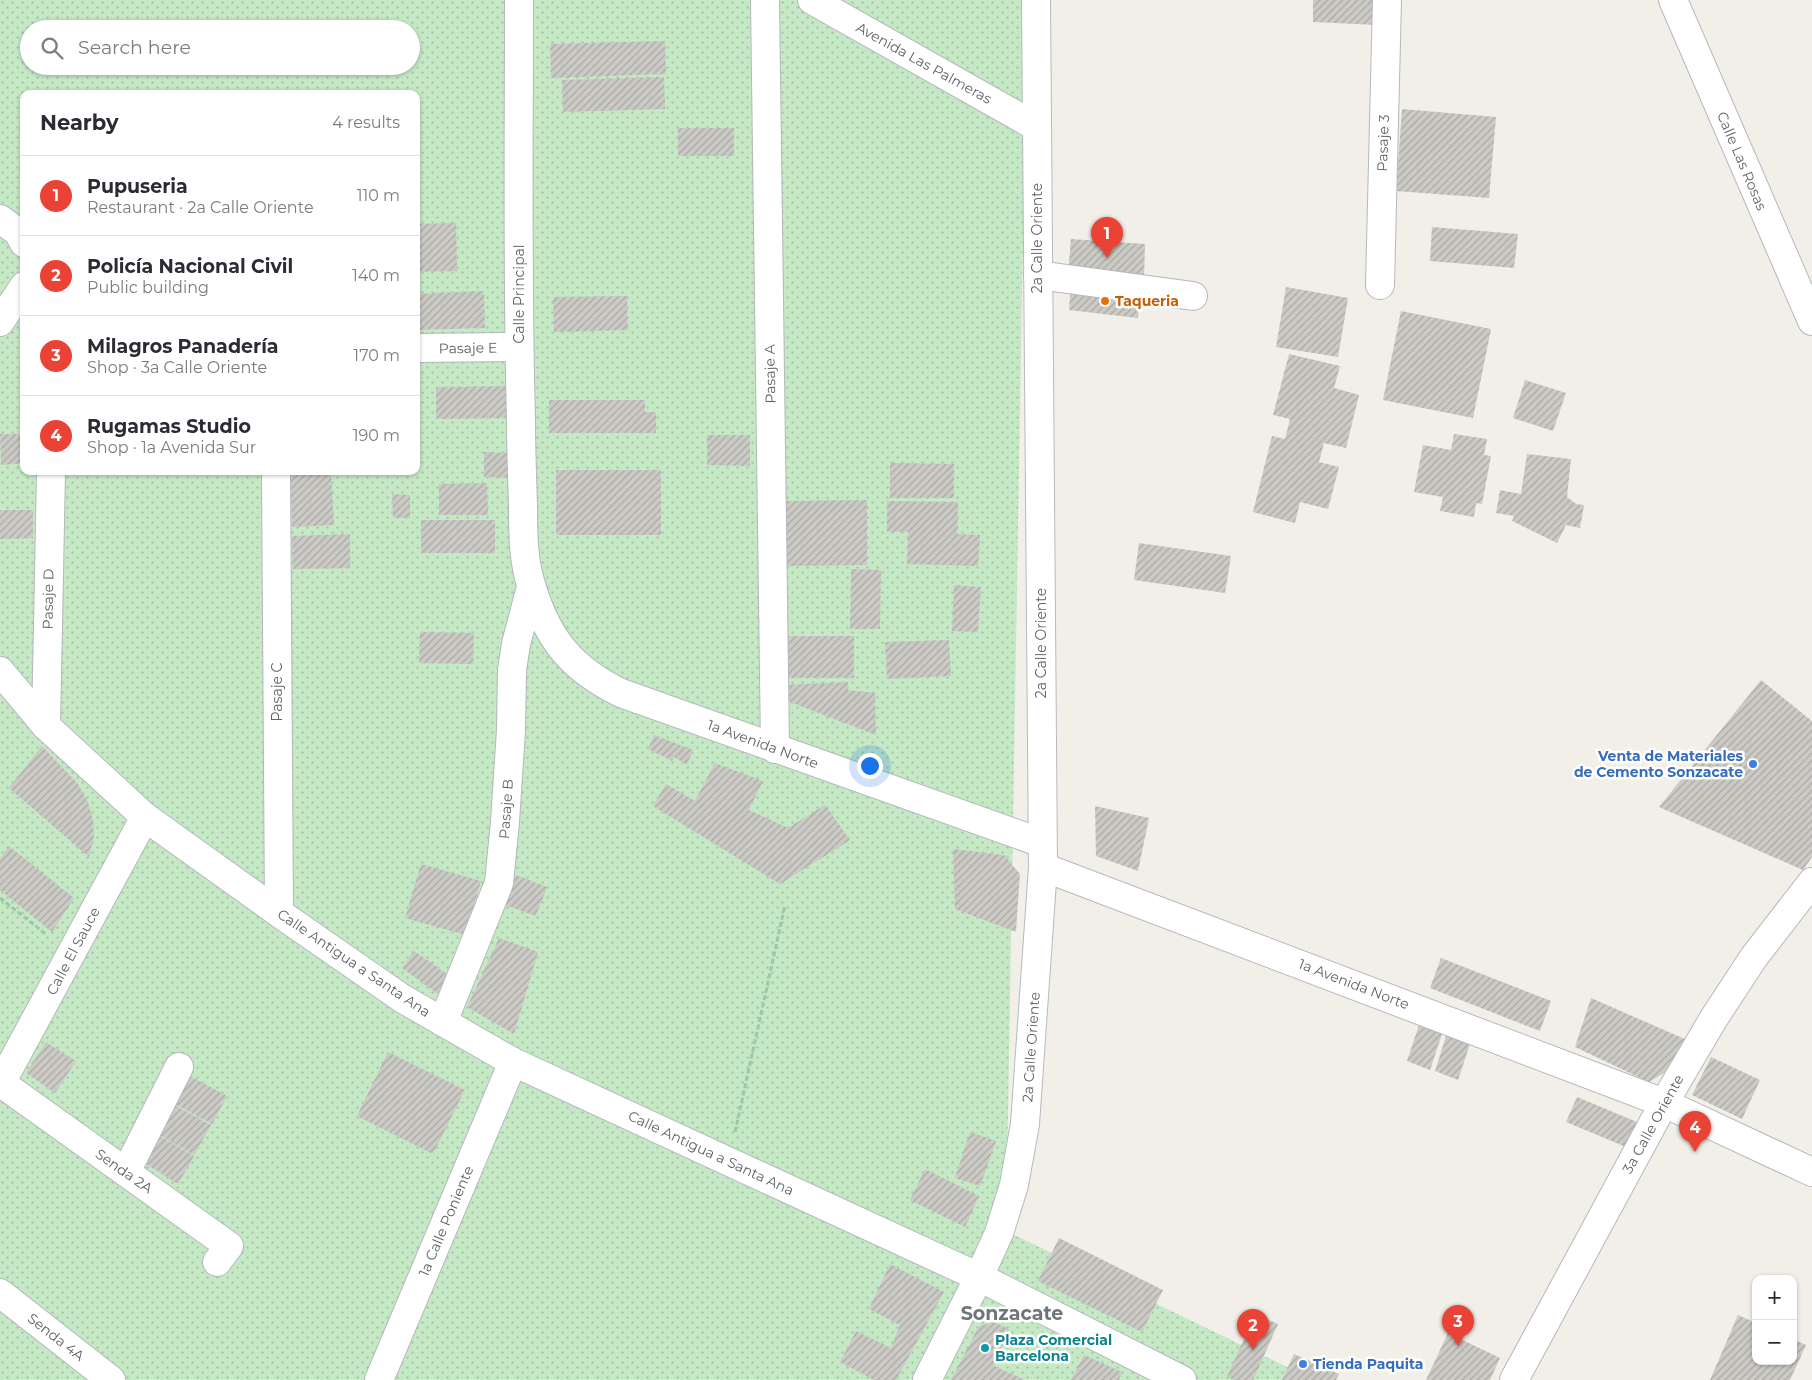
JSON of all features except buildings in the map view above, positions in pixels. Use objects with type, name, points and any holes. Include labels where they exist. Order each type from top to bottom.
[{"type":"street","name":"Calle Principal","points":[[519,0],[519,347],[524,547],[531,587]]},
{"type":"street","name":"Pasaje A","points":[[765,0],[775,749]]},
{"type":"street","name":"Avenida Las Palmeras","points":[[812,0],[1037,127]]},
{"type":"street","name":"2a Calle Oriente","points":[[927,1380],[980,1277],[1002,1224],[1014,1185],[1025,1124],[1042,855],[1036,0]]},
{"type":"street","name":"Pasaje 3","points":[[1380,285],[1387,0]]},
{"type":"street","name":"Calle Las Rosas","points":[[1673,0],[1812,322]]},
{"type":"street","points":[[0,219],[18,232],[20,236]]},
{"type":"street","points":[[1038,275],[1193,296]]},
{"type":"street","points":[[0,322],[20,292]]},
{"type":"street","name":"Pasaje E","points":[[420,348],[519,347]]},
{"type":"street","name":"Pasaje D","points":[[46,726],[51,475]]},
{"type":"street","name":"Pasaje C","points":[[276,475],[279,913]]},
{"type":"street","name":"1a Avenida Norte","points":[[531,587],[544,618],[564,653],[590,677],[621,693],[775,749],[1664,1103],[1812,1172]]},
{"type":"street","name":"Pasaje B","points":[[443,1022],[499,883],[506,822],[512,670],[516,644],[531,587]]},
{"type":"street","name":"Calle Antigua a Santa Ana","points":[[0,671],[46,726],[145,817],[403,1000],[513,1062],[980,1277],[1182,1380]]},
{"type":"street","name":"Calle El Sauce","points":[[1,1084],[145,817]]},
{"type":"street","name":"3a Calle Oriente","points":[[1514,1380],[1664,1103],[1714,1018],[1754,957],[1812,882]]},
{"type":"street","name":"1a Calle Poniente","points":[[379,1380],[513,1062]]},
{"type":"street","points":[[126,1172],[180,1067]]},
{"type":"street","name":"Senda 2A","points":[[1,1084],[229,1246],[217,1262]]},
{"type":"street","name":"Senda 4A","points":[[0,1293],[111,1380]]},
{"type":"path","points":[[0,898],[71,954]]},
{"type":"path","points":[[728,1162],[784,904]]},
{"type":"green space","points":[[0,0],[1027,0],[1006,1231],[1314,1380],[0,1380]]},
{"type":"place","name":"Pupuseria","points":[[1107,258]]},
{"type":"place","name":"Taqueria","points":[[1105,301]]},
{"type":"place","name":"Venta de Materiales de Cemento Sonzacate","points":[[1753,764]]},
{"type":"place","name":"Rugamas Studio","points":[[1695,1152]]},
{"type":"place","name":"Milagros Panadería","points":[[1458,1346]]},
{"type":"place","name":"Plaza Comercial Barcelona","points":[[985,1348]]},
{"type":"place","name":"Policía Nacional Civil","points":[[1253,1350]]},
{"type":"place","name":"Tienda Paquita","points":[[1303,1364]]},
{"type":"district","name":"Sonzacate","points":[[1012,1313]]}]
